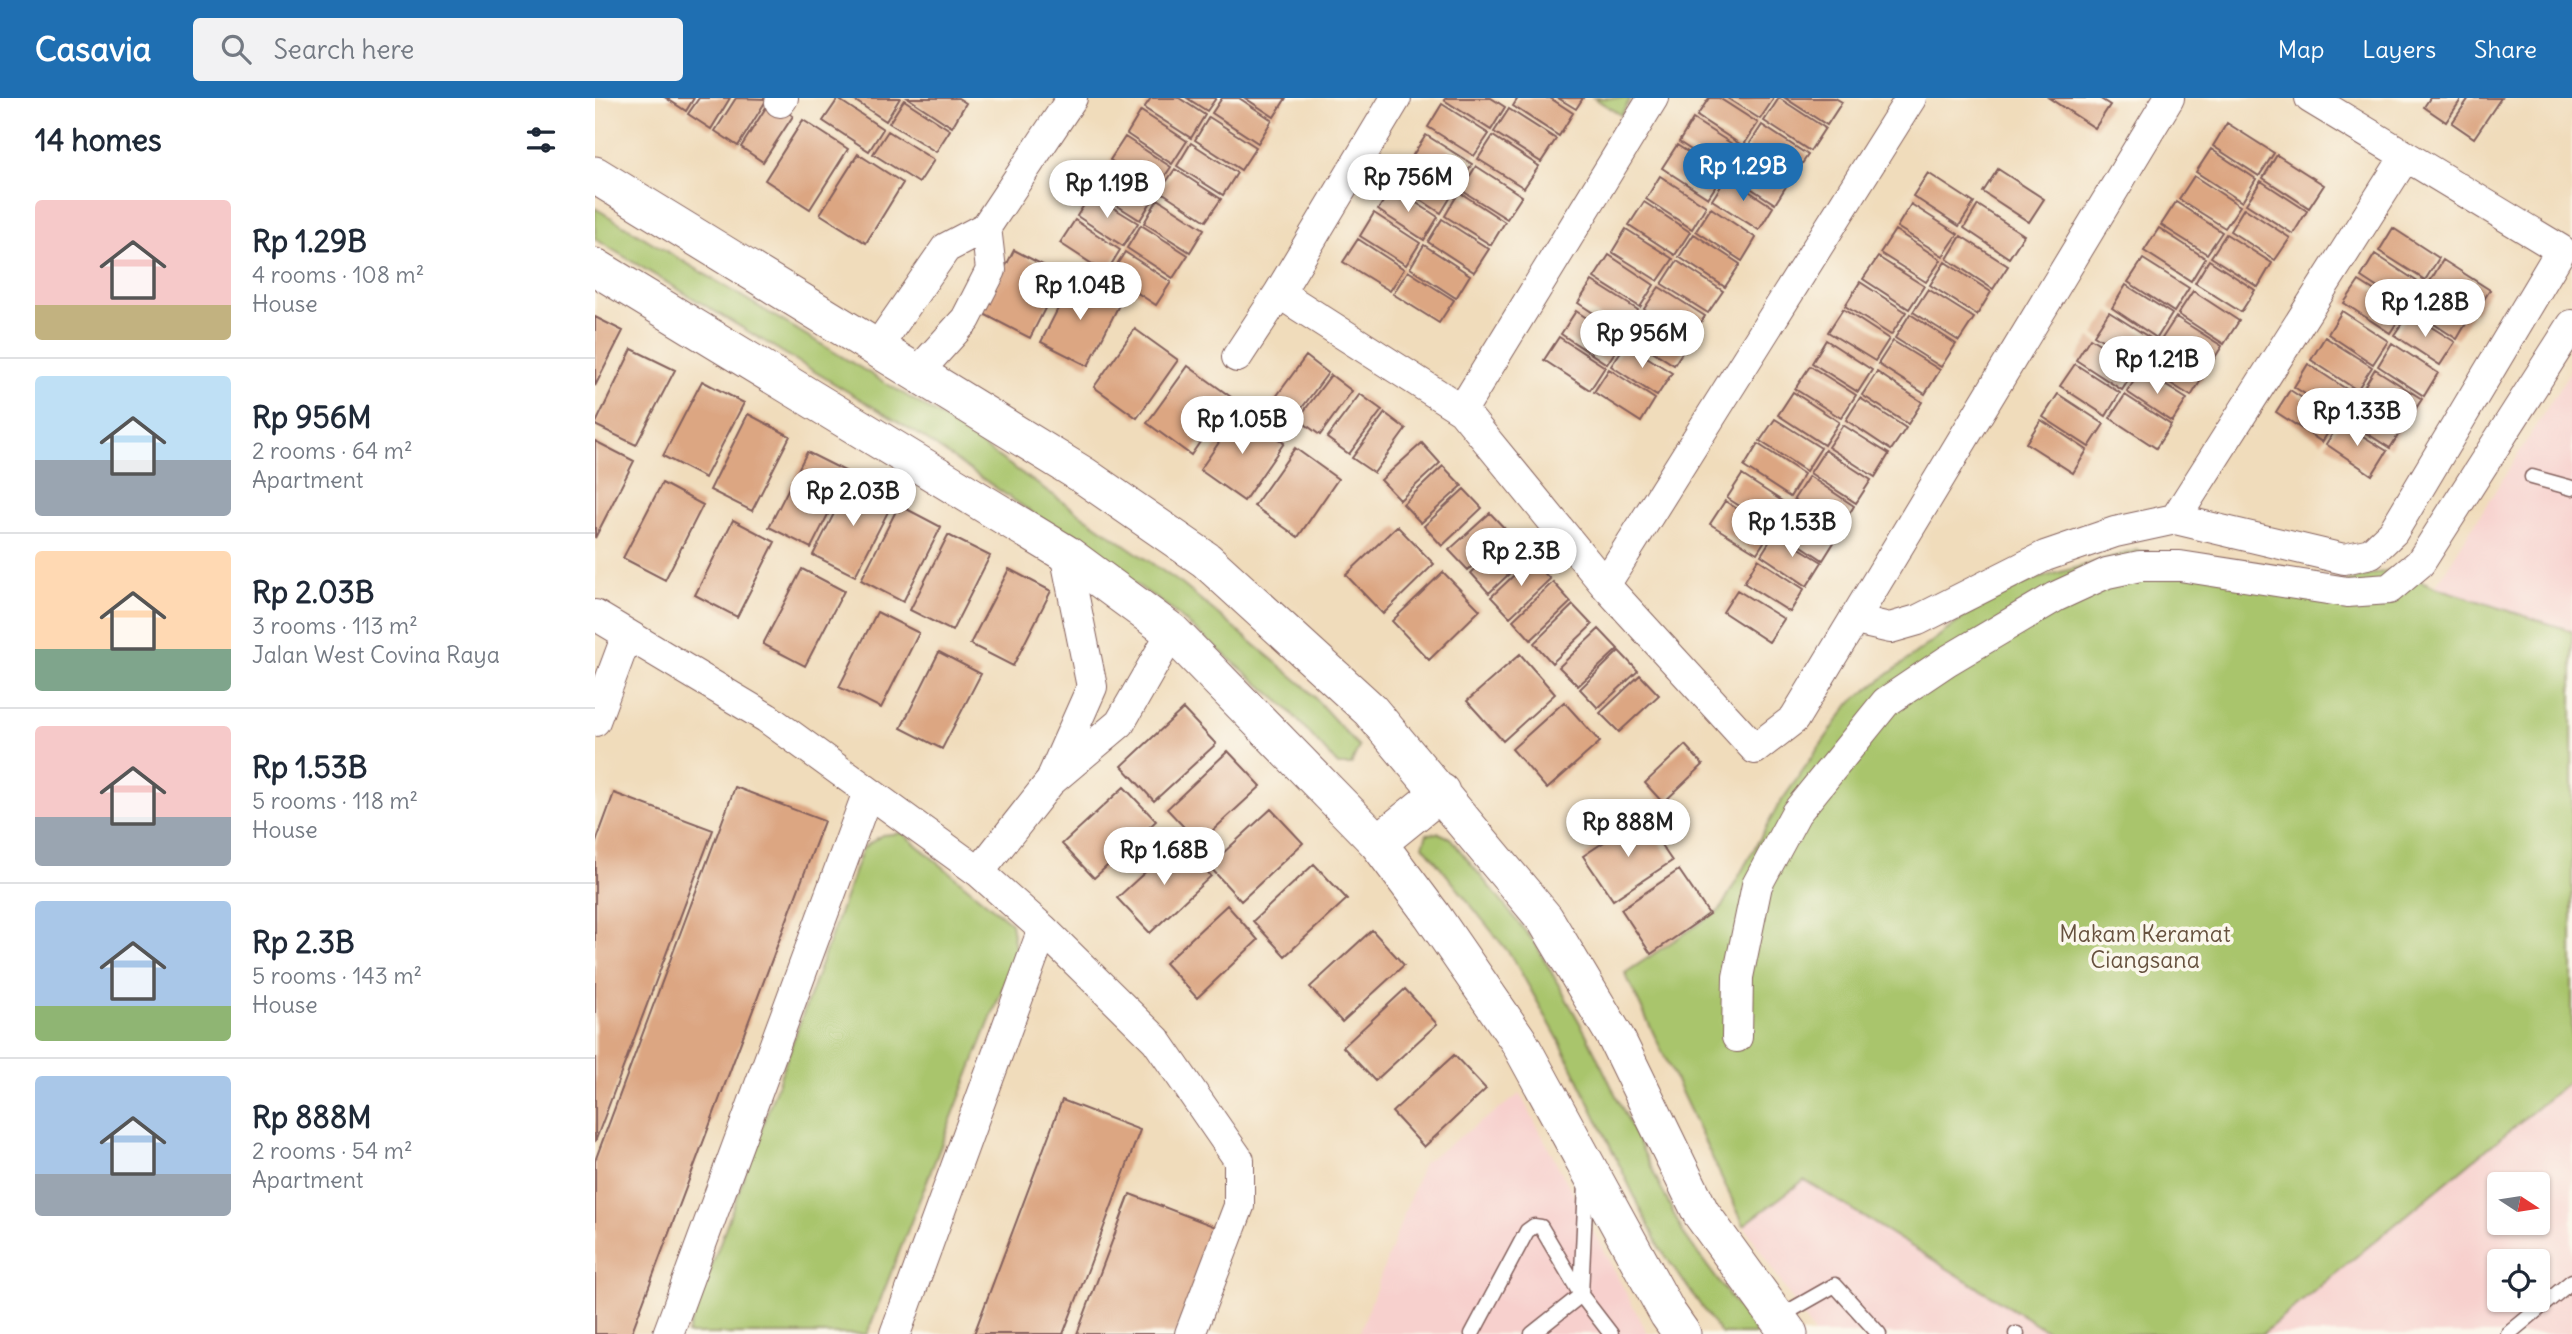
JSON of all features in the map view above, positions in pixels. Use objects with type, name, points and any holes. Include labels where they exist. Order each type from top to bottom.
[{"type":"street","points":[[876,348],[946,247],[986,227],[1072,98]]},
{"type":"street","points":[[1237,357],[1279,293],[1396,98]]},
{"type":"street","points":[[1462,410],[1653,98]]},
{"type":"street","points":[[1605,585],[1911,98]]},
{"type":"street","points":[[1279,293],[1462,410],[1605,585],[1755,749],[1794,719],[2169,98]]},
{"type":"street","points":[[1855,620],[1890,628],[1918,620],[2045,556],[2115,532],[2175,519],[2344,559],[2371,553],[2393,532],[2566,242],[2405,157],[2310,98]]},
{"type":"street","points":[[2175,519],[2405,157]]},
{"type":"street","points":[[595,175],[1083,475],[1206,560],[1370,710],[1545,919],[1616,1038],[1701,1213],[1783,1326]]},
{"type":"street","points":[[919,372],[966,318],[991,270],[986,227]]},
{"type":"street","points":[[595,267],[1065,553],[1172,632],[1378,843],[1518,1040],[1587,1161],[1668,1314],[1682,1334]]},
{"type":"street","points":[[1737,1037],[1738,977],[1757,884],[1796,813],[1886,702],[1947,661],[2055,597],[2107,573],[2140,566],[2180,565],[2347,592],[2389,589],[2420,563],[2572,325]]},
{"type":"street","points":[[1050,782],[1092,687],[1065,553]]},
{"type":"street","points":[[595,615],[767,718],[979,872],[1043,929],[1156,1040],[1239,1160],[1239,1206],[1191,1334]]},
{"type":"street","points":[[979,872],[1050,782],[1119,723],[1172,632]]},
{"type":"street","points":[[595,721],[627,635]]},
{"type":"street","points":[[668,1334],[868,792]]},
{"type":"street","points":[[1378,843],[1441,792]]},
{"type":"street","points":[[895,1334],[1043,929]]},
{"type":"lane","points":[[2532,477],[2572,488]]},
{"type":"lane","points":[[1532,1334],[1581,1294],[1587,1161]]},
{"type":"lane","points":[[1472,1334],[1527,1231],[1534,1226],[1541,1227],[1581,1294],[1611,1334]]},
{"type":"lane","points":[[2508,1334],[2572,1281]]},
{"type":"lane","points":[[1783,1326],[1835,1285],[1879,1334]]},
{"type":"shaded area","points":[[2572,368],[2572,631],[2435,587]]},
{"type":"shaded area","points":[[2572,1079],[2572,1330],[2567,1334],[2262,1334]]},
{"type":"shaded area","points":[[1520,1094],[1648,1334],[1359,1334],[1423,1163]]},
{"type":"shaded area","points":[[1804,1180],[2053,1334],[1814,1334],[1744,1225]]},
{"type":"green space","points":[[1594,98],[1631,98],[1621,115]]},
{"type":"green space","points":[[595,208],[932,411],[1183,585],[1304,686],[1359,747],[1351,765],[1338,765],[1285,706],[1167,606],[918,434],[595,239]]},
{"type":"green space","name":"Makam Keramat Ciangsana","points":[[2137,550],[2334,585],[2393,569],[2435,587],[2572,631],[2572,1079],[2262,1334],[2053,1334],[1804,1180],[1744,1225],[1625,973],[1720,910],[1778,806],[1850,703],[2002,589]]},
{"type":"green space","points":[[902,833],[1011,923],[1016,954],[867,1334],[687,1334],[863,848],[882,835]]},
{"type":"green space","points":[[1439,833],[1450,838],[1535,943],[1585,1032],[1683,1233],[1757,1334],[1721,1334],[1659,1247],[1561,1044],[1513,958],[1423,845],[1427,834]]},
{"type":"building","points":[[666,98],[694,98],[686,111]]},
{"type":"building","points":[[699,98],[730,98],[711,129],[688,114]]},
{"type":"building","points":[[736,98],[767,99],[738,146],[715,131]]},
{"type":"building","points":[[851,98],[900,98],[886,121]]},
{"type":"building","points":[[908,98],[958,98],[966,103],[952,127]]},
{"type":"building","points":[[1151,98],[1179,98],[1205,115],[1191,138],[1144,108]]},
{"type":"building","points":[[1187,98],[1216,98],[1207,111]]},
{"type":"building","points":[[1222,98],[1239,98],[1272,120],[1258,143],[1212,113]]},
{"type":"building","points":[[1245,98],[1286,98],[1274,117]]},
{"type":"building","points":[[1491,98],[1505,107],[1491,130],[1444,100]]},
{"type":"building","points":[[1518,98],[1550,98],[1573,113],[1559,136],[1513,106]]},
{"type":"building","points":[[1558,98],[1583,98],[1576,109]]},
{"type":"building","points":[[1709,98],[1719,98],[1758,123],[1743,146],[1697,116]]},
{"type":"building","points":[[1727,98],[1774,98],[1760,119]]},
{"type":"building","points":[[1779,98],[1825,128],[1810,151],[1764,121]]},
{"type":"building","points":[[1785,98],[1835,98],[1842,102],[1827,125]]},
{"type":"building","points":[[2049,98],[2099,98],[2110,105],[2095,128]]},
{"type":"building","points":[[2430,98],[2462,98],[2446,122],[2424,107]]},
{"type":"building","points":[[2469,98],[2501,98],[2474,138],[2452,123]]},
{"type":"building","points":[[838,99],[883,129],[869,151],[823,121]]},
{"type":"building","points":[[904,100],[950,130],[936,152],[889,123]]},
{"type":"building","points":[[770,101],[793,116],[763,162],[741,147]]},
{"type":"building","points":[[1442,104],[1489,134],[1474,156],[1428,127]]},
{"type":"building","points":[[1509,109],[1556,139],[1541,162],[1494,132]]},
{"type":"building","points":[[1141,111],[1187,141],[1172,164],[1127,134]]},
{"type":"building","points":[[1209,117],[1256,147],[1241,170],[1195,140]]},
{"type":"building","points":[[1693,119],[1740,149],[1725,172],[1679,142]]},
{"type":"building","points":[[803,120],[848,149],[810,209],[765,180]]},
{"type":"building","points":[[2227,123],[2274,153],[2259,176],[2213,146]]},
{"type":"building","points":[[1762,125],[1808,155],[1793,177],[1747,148]]},
{"type":"building","points":[[888,131],[934,160],[919,183],[873,154]]},
{"type":"building","points":[[1426,135],[1472,164],[1457,187],[1411,158]]},
{"type":"building","points":[[1493,136],[1539,166],[1524,188],[1478,159]]},
{"type":"building","points":[[1125,137],[1171,167],[1156,189],[1110,160]]},
{"type":"building","points":[[1191,143],[1237,173],[1223,195],[1177,166]]},
{"type":"building","points":[[1677,145],[1723,175],[1708,198],[1662,168]]},
{"type":"building","points":[[2211,149],[2256,179],[2242,202],[2196,172]]},
{"type":"building","points":[[1744,151],[1790,180],[1775,204],[1729,174]]},
{"type":"building","points":[[858,154],[903,183],[866,243],[820,214]]},
{"type":"building","points":[[2277,155],[2324,185],[2309,208],[2263,178]]},
{"type":"building","points":[[1409,161],[1455,190],[1441,213],[1395,183]]},
{"type":"building","points":[[1476,166],[1522,196],[1507,219],[1461,190]]},
{"type":"building","points":[[1108,168],[1154,197],[1140,220],[1094,191]]},
{"type":"building","points":[[1175,169],[1221,199],[1206,221],[1160,191]]},
{"type":"building","points":[[1998,169],[2044,199],[2029,222],[1983,192]]},
{"type":"building","points":[[1928,173],[1974,203],[1959,226],[1913,196]]},
{"type":"building","points":[[1660,176],[1706,206],[1692,229],[1646,199]]},
{"type":"building","points":[[2194,176],[2240,206],[2225,228],[2179,199]]},
{"type":"building","points":[[1727,177],[1773,207],[1759,230],[1712,200]]},
{"type":"building","points":[[2261,181],[2307,211],[2293,234],[2246,204]]},
{"type":"building","points":[[1392,187],[1438,217],[1424,240],[1378,210]]},
{"type":"building","points":[[1459,192],[1505,222],[1491,245],[1445,216]]},
{"type":"building","points":[[1091,194],[1138,223],[1123,246],[1077,216]]},
{"type":"building","points":[[1158,199],[1204,229],[1190,252],[1144,223]]},
{"type":"building","points":[[1644,202],[1690,232],[1675,255],[1629,225]]},
{"type":"building","points":[[2176,202],[2222,232],[2207,254],[2161,225]]},
{"type":"building","points":[[1911,204],[1958,234],[1943,256],[1897,227]]},
{"type":"building","points":[[1978,205],[2024,235],[2009,258],[1964,228]]},
{"type":"building","points":[[1711,208],[1756,238],[1742,261],[1696,231]]},
{"type":"building","points":[[2244,208],[2290,238],[2275,260],[2230,231]]},
{"type":"building","points":[[1374,213],[1420,243],[1406,265],[1360,236]]},
{"type":"building","points":[[1442,219],[1489,249],[1474,272],[1428,242]]},
{"type":"building","points":[[1075,220],[1120,250],[1106,273],[1060,243]]},
{"type":"building","points":[[1141,225],[1188,255],[1173,278],[1127,248]]},
{"type":"building","points":[[2159,228],[2205,258],[2191,281],[2144,251]]},
{"type":"building","points":[[2393,228],[2439,258],[2425,280],[2379,251]]},
{"type":"building","points":[[1626,229],[1673,259],[1658,281],[1612,252]]},
{"type":"building","points":[[1895,230],[1941,260],[1926,282],[1880,253]]},
{"type":"building","points":[[1694,234],[1740,264],[1725,287],[1679,257]]},
{"type":"building","points":[[2226,234],[2272,263],[2258,287],[2211,257]]},
{"type":"building","points":[[1961,236],[2008,266],[1993,289],[1947,259]]},
{"type":"building","points":[[1358,239],[1404,269],[1390,291],[1343,262]]},
{"type":"building","points":[[1424,245],[1470,275],[1456,298],[1410,268]]},
{"type":"building","points":[[1014,250],[1062,275],[1030,338],[982,313]]},
{"type":"building","points":[[1125,252],[1171,282],[1156,305],[1110,275]]},
{"type":"building","points":[[2375,254],[2421,284],[2407,307],[2361,277]]},
{"type":"building","points":[[1609,255],[1654,285],[1640,307],[1594,278]]},
{"type":"building","points":[[1878,257],[1924,286],[1909,309],[1863,279]]},
{"type":"building","points":[[2143,259],[2189,288],[2174,312],[2128,282]]},
{"type":"building","points":[[2209,260],[2255,290],[2241,312],[2195,283]]},
{"type":"building","points":[[2443,260],[2490,290],[2475,313],[2429,283]]},
{"type":"building","points":[[1677,261],[1723,291],[1708,313],[1662,284]]},
{"type":"building","points":[[1945,262],[1991,292],[1977,315],[1930,285]]},
{"type":"building","points":[[1408,271],[1454,300],[1439,323],[1393,294]]},
{"type":"building","points":[[1073,279],[1120,303],[1088,366],[1041,342]]},
{"type":"building","points":[[1592,281],[1638,310],[1624,333],[1578,303]]},
{"type":"building","points":[[2359,281],[2405,310],[2390,333],[2344,303]]},
{"type":"building","points":[[1860,282],[1906,312],[1891,335],[1845,306]]},
{"type":"building","points":[[2126,285],[2172,314],[2157,338],[2112,308]]},
{"type":"building","points":[[2425,286],[2471,315],[2457,339],[2411,309]]},
{"type":"building","points":[[1659,287],[1705,316],[1690,339],[1644,309]]},
{"type":"building","points":[[1928,289],[1974,318],[1959,341],[1913,312]]},
{"type":"building","points":[[2193,291],[2239,321],[2224,344],[2178,314]]},
{"type":"building","points":[[1843,309],[1889,339],[1875,361],[1828,332]]},
{"type":"building","points":[[1576,311],[1622,341],[1607,364],[1561,334]]},
{"type":"building","points":[[2342,311],[2388,341],[2373,364],[2328,334]]},
{"type":"building","points":[[1643,312],[1689,342],[1674,365],[1628,335]]},
{"type":"building","points":[[2109,312],[2155,341],[2141,364],[2094,335]]},
{"type":"building","points":[[2409,313],[2455,342],[2440,365],[2394,335]]},
{"type":"building","points":[[1910,314],[1956,344],[1941,367],[1895,338]]},
{"type":"building","points":[[595,317],[623,331],[595,386]]},
{"type":"building","points":[[2176,317],[2222,346],[2207,370],[2161,340]]},
{"type":"building","points":[[1135,329],[1178,360],[1137,418],[1094,387]]},
{"type":"building","points":[[1559,337],[1605,367],[1590,390],[1544,360]]},
{"type":"building","points":[[2325,337],[2372,367],[2357,390],[2311,360]]},
{"type":"building","points":[[2090,338],[2137,367],[2122,390],[2076,360]]},
{"type":"building","points":[[1826,340],[1872,370],[1858,392],[1812,363]]},
{"type":"building","points":[[1893,341],[1940,370],[1925,394],[1878,364]]},
{"type":"building","points":[[2159,343],[2205,374],[2191,396],[2144,367]]},
{"type":"building","points":[[2392,343],[2438,373],[2424,396],[2378,366]]},
{"type":"building","points":[[1626,344],[1672,373],[1657,396],[1611,366]]},
{"type":"building","points":[[632,349],[675,370],[636,445],[595,425]]},
{"type":"building","points":[[1306,356],[1328,373],[1295,417],[1273,401]]},
{"type":"building","points":[[2075,364],[2120,393],[2106,416],[2060,386]]},
{"type":"building","points":[[2308,364],[2354,394],[2340,416],[2294,387]]},
{"type":"building","points":[[1188,366],[1231,397],[1191,455],[1147,423]]},
{"type":"building","points":[[1810,366],[1856,395],[1841,418],[1795,389]]},
{"type":"building","points":[[1609,369],[1655,399],[1641,422],[1594,392]]},
{"type":"building","points":[[2375,369],[2422,399],[2407,422],[2361,392]]},
{"type":"building","points":[[2141,370],[2187,399],[2172,422],[2127,392]]},
{"type":"building","points":[[1877,372],[1922,402],[1908,424],[1862,395]]},
{"type":"building","points":[[1331,375],[1352,391],[1320,435],[1298,419]]},
{"type":"building","points":[[702,381],[744,403],[705,478],[663,456]]},
{"type":"building","points":[[2290,390],[2336,420],[2322,442],[2276,412]]},
{"type":"building","points":[[1793,392],[1839,422],[1824,445],[1778,415]]},
{"type":"building","points":[[1360,394],[1382,410],[1349,454],[1327,438]]},
{"type":"building","points":[[2058,394],[2104,424],[2089,447],[2043,417]]},
{"type":"building","points":[[2125,395],[2171,425],[2156,448],[2110,418]]},
{"type":"building","points":[[2359,396],[2404,426],[2390,448],[2344,419]]},
{"type":"building","points":[[1860,398],[1906,428],[1891,450],[1846,420]]},
{"type":"building","points":[[1240,412],[1284,443],[1244,501],[1200,470]]},
{"type":"building","points":[[1385,413],[1406,429],[1374,473],[1352,458]]},
{"type":"building","points":[[748,414],[790,436],[752,511],[710,490]]},
{"type":"building","points":[[1775,419],[1821,448],[1806,471],[1760,441]]},
{"type":"building","points":[[2041,420],[2087,450],[2073,473],[2026,443]]},
{"type":"building","points":[[2340,422],[2387,451],[2372,475],[2326,444]]},
{"type":"building","points":[[1843,425],[1889,454],[1875,477],[1828,447]]},
{"type":"building","points":[[595,441],[634,461],[595,538]]},
{"type":"building","points":[[1422,443],[1440,463],[1400,500],[1381,480]]},
{"type":"building","points":[[1758,444],[1804,474],[1790,497],[1744,467]]},
{"type":"building","points":[[1295,448],[1338,479],[1298,537],[1254,506]]},
{"type":"building","points":[[1825,450],[1871,480],[1856,503],[1810,473]]},
{"type":"building","points":[[807,452],[849,473],[811,548],[769,527]]},
{"type":"building","points":[[1443,466],[1462,486],[1421,523],[1403,504]]},
{"type":"building","points":[[1742,475],[1788,505],[1773,527],[1727,498]]},
{"type":"building","points":[[1809,476],[1854,506],[1840,529],[1794,499]]},
{"type":"building","points":[[851,480],[893,502],[855,576],[813,555]]},
{"type":"building","points":[[662,483],[703,505],[665,580],[623,558]]},
{"type":"building","points":[[1464,489],[1482,508],[1442,546],[1424,526]]},
{"type":"building","points":[[1725,501],[1771,531],[1757,553],[1710,524]]},
{"type":"building","points":[[899,505],[941,527],[903,602],[861,580]]},
{"type":"building","points":[[1792,507],[1838,536],[1823,560],[1778,530]]},
{"type":"building","points":[[1490,513],[1508,532],[1468,570],[1449,550]]},
{"type":"building","points":[[733,520],[775,542],[737,617],[695,595]]},
{"type":"building","points":[[1397,526],[1434,564],[1383,614],[1346,575]]},
{"type":"building","points":[[1775,533],[1822,562],[1807,586],[1761,555]]},
{"type":"building","points":[[948,535],[990,556],[952,631],[910,610]]},
{"type":"building","points":[[1511,535],[1529,555],[1489,593],[1471,573]]},
{"type":"building","points":[[1531,559],[1550,579],[1510,617],[1491,597]]},
{"type":"building","points":[[1758,559],[1804,589],[1790,612],[1744,583]]},
{"type":"building","points":[[802,569],[844,591],[805,666],[763,644]]},
{"type":"building","points":[[1009,569],[1051,591],[1013,666],[970,644]]},
{"type":"building","points":[[1443,572],[1480,610],[1429,660],[1392,621]]},
{"type":"building","points":[[1553,582],[1571,602],[1531,640],[1513,620]]},
{"type":"building","points":[[1737,590],[1784,619],[1769,642],[1723,612]]},
{"type":"building","points":[[1573,605],[1592,625],[1552,663],[1534,643]]},
{"type":"building","points":[[877,612],[919,633],[881,708],[839,687]]},
{"type":"building","points":[[1599,629],[1618,649],[1578,686],[1559,667]]},
{"type":"building","points":[[1619,651],[1638,671],[1598,708],[1580,689]]},
{"type":"building","points":[[939,652],[981,674],[942,749],[901,728]]},
{"type":"building","points":[[1520,654],[1555,694],[1503,741],[1467,701]]},
{"type":"building","points":[[1640,675],[1659,695],[1619,732],[1600,713]]},
{"type":"building","points":[[1564,702],[1600,742],[1547,789],[1512,749]]},
{"type":"building","points":[[1183,709],[1216,744],[1154,801],[1122,766]]},
{"type":"building","points":[[1685,745],[1703,765],[1663,803],[1645,783]]},
{"type":"building","points":[[1228,751],[1261,786],[1199,843],[1167,809]]},
{"type":"building","points":[[735,787],[824,821],[631,1334],[595,1334],[595,1161]]},
{"type":"building","points":[[1124,787],[1156,821],[1094,878],[1062,844]]},
{"type":"building","points":[[614,793],[713,830],[595,1142],[595,845]]},
{"type":"building","points":[[1271,809],[1303,843],[1241,901],[1209,866]]},
{"type":"building","points":[[1642,817],[1672,861],[1613,900],[1583,856]]},
{"type":"building","points":[[1179,841],[1211,876],[1150,933],[1117,898]]},
{"type":"building","points":[[1314,864],[1347,899],[1285,956],[1253,921]]},
{"type":"building","points":[[1679,870],[1709,914],[1651,954],[1621,909]]},
{"type":"building","points":[[1227,905],[1258,940],[1197,998],[1165,963]]},
{"type":"building","points":[[1372,930],[1404,965],[1342,1022],[1310,987]]},
{"type":"building","points":[[1405,989],[1437,1024],[1375,1081],[1343,1047]]},
{"type":"building","points":[[1454,1055],[1486,1089],[1424,1147],[1392,1112]]},
{"type":"building","points":[[1062,1100],[1140,1130],[1089,1267],[1063,1334],[974,1334]]},
{"type":"building","points":[[1130,1194],[1216,1227],[1176,1334],[1077,1334]]}]
